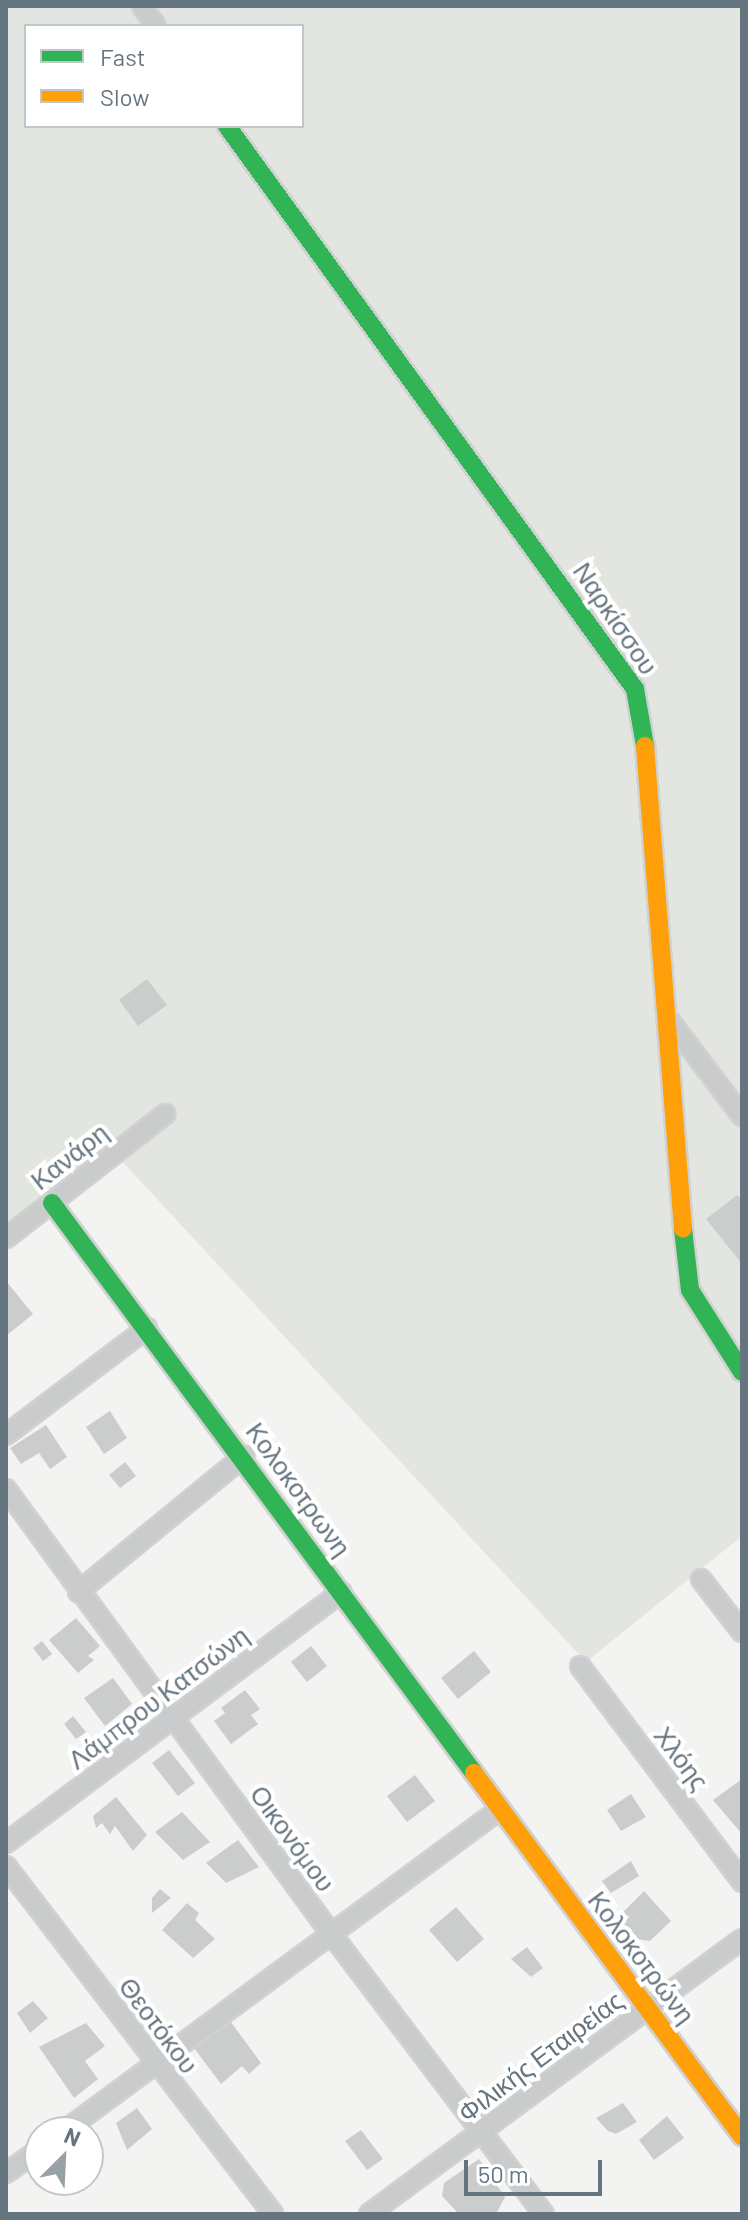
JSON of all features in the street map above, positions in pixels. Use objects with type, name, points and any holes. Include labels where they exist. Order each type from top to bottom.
[{"type":"street","points":[[142,6],[155,24]]},
{"type":"street","name":"Ναρκίσσου","points":[[228,128],[635,689],[649,771],[690,1290],[742,1372]]},
{"type":"street","points":[[667,1017],[742,1116]]},
{"type":"street","name":"Κανάρη","points":[[6,1238],[165,1114]]},
{"type":"street","name":"Κολοκοτρωνη","points":[[52,1203],[244,1456],[499,1810]]},
{"type":"street","points":[[6,1435],[147,1328]]},
{"type":"street","points":[[78,1592],[244,1456]]},
{"type":"street","name":"Οικονόμου","points":[[6,1489],[78,1592],[174,1717],[329,1931],[544,2214]]},
{"type":"street","points":[[701,1579],[742,1632]]},
{"type":"street","name":"Λάμπρου Κατσώνη","points":[[6,1843],[342,1592]]},
{"type":"street","name":"Χλόης","points":[[580,1666],[742,1882]]},
{"type":"street","points":[[85,2116],[329,1931],[499,1810]]},
{"type":"street","name":"Κολοκοτρώνη","points":[[499,1810],[742,2136]]},
{"type":"street","name":"Θεοτόκου","points":[[6,1866],[273,2214]]},
{"type":"street","name":"Φιλικής Εταιρείας","points":[[369,2214],[483,2133],[647,2007],[742,1939]]},
{"type":"street","points":[[6,2173],[24,2160]]},
{"type":"shaded area","points":[[6,6],[742,6],[742,1536],[586,1662],[119,1158],[6,1235]]},
{"type":"building","points":[[147,979],[167,1005],[138,1026],[119,1000]]},
{"type":"building","points":[[737,1195],[742,1200],[742,1264],[706,1219]]},
{"type":"building","points":[[6,1281],[33,1314],[6,1336]]},
{"type":"building","points":[[110,1411],[127,1438],[104,1454],[86,1427]]},
{"type":"building","points":[[46,1425],[67,1457],[50,1469],[39,1453],[21,1464],[10,1448]]},
{"type":"building","points":[[125,1462],[136,1476],[120,1488],[109,1475]]},
{"type":"building","points":[[76,1618],[100,1646],[88,1656],[94,1660],[78,1673],[49,1640]]},
{"type":"building","points":[[42,1641],[52,1654],[43,1661],[33,1648]]},
{"type":"building","points":[[311,1646],[327,1666],[307,1682],[291,1662]]},
{"type":"building","points":[[474,1651],[491,1672],[458,1699],[441,1678]]},
{"type":"building","points":[[113,1678],[132,1704],[105,1726],[84,1698]]},
{"type":"building","points":[[245,1690],[260,1709],[251,1715],[258,1724],[231,1744],[214,1721],[225,1713],[221,1708]]},
{"type":"building","points":[[73,1716],[86,1732],[76,1739],[64,1724]]},
{"type":"building","points":[[169,1750],[195,1783],[178,1796],[152,1763]]},
{"type":"building","points":[[415,1775],[435,1801],[407,1822],[387,1796]]},
{"type":"building","points":[[742,1779],[742,1834],[713,1800]]},
{"type":"building","points":[[631,1794],[646,1817],[621,1831],[607,1810]]},
{"type":"building","points":[[116,1797],[147,1835],[133,1851],[115,1826],[110,1834],[102,1823],[96,1828],[93,1816]]},
{"type":"building","points":[[182,1812],[210,1842],[183,1860],[155,1832]]},
{"type":"building","points":[[238,1840],[259,1867],[226,1883],[206,1863]]},
{"type":"building","points":[[631,1861],[639,1876],[611,1893],[602,1881]]},
{"type":"building","points":[[160,1889],[171,1898],[152,1913],[152,1898]]},
{"type":"building","points":[[644,1891],[671,1921],[650,1941],[635,1939],[614,1921]]},
{"type":"building","points":[[187,1903],[199,1913],[195,1920],[215,1939],[193,1958],[162,1930]]},
{"type":"building","points":[[456,1907],[484,1939],[457,1962],[429,1930]]},
{"type":"building","points":[[527,1947],[543,1968],[531,1977],[511,1959]]},
{"type":"building","points":[[33,2001],[48,2018],[30,2033],[17,2013]]},
{"type":"building","points":[[228,2018],[261,2063],[249,2074],[242,2066],[221,2084],[194,2048]]},
{"type":"building","points":[[86,2023],[105,2046],[85,2061],[98,2079],[74,2098],[39,2047]]},
{"type":"building","points":[[623,2103],[637,2122],[616,2134],[608,2131],[596,2118]]},
{"type":"building","points":[[137,2108],[152,2129],[127,2150],[116,2123]]},
{"type":"building","points":[[667,2116],[684,2138],[654,2160],[639,2140]]},
{"type":"building","points":[[361,2130],[383,2159],[367,2170],[345,2141]]},
{"type":"building","points":[[479,2159],[505,2197],[496,2214],[459,2214],[442,2196],[444,2183]]},
{"type":"traffic: fast","points":[[228,128],[635,689],[645,746]]},
{"type":"traffic: fast","points":[[52,1203],[474,1773]]},
{"type":"traffic: fast","points":[[683,1229],[690,1290],[742,1372]]},
{"type":"traffic: slow","points":[[645,746],[683,1229]]},
{"type":"traffic: slow","points":[[474,1773],[742,2136]]}]
